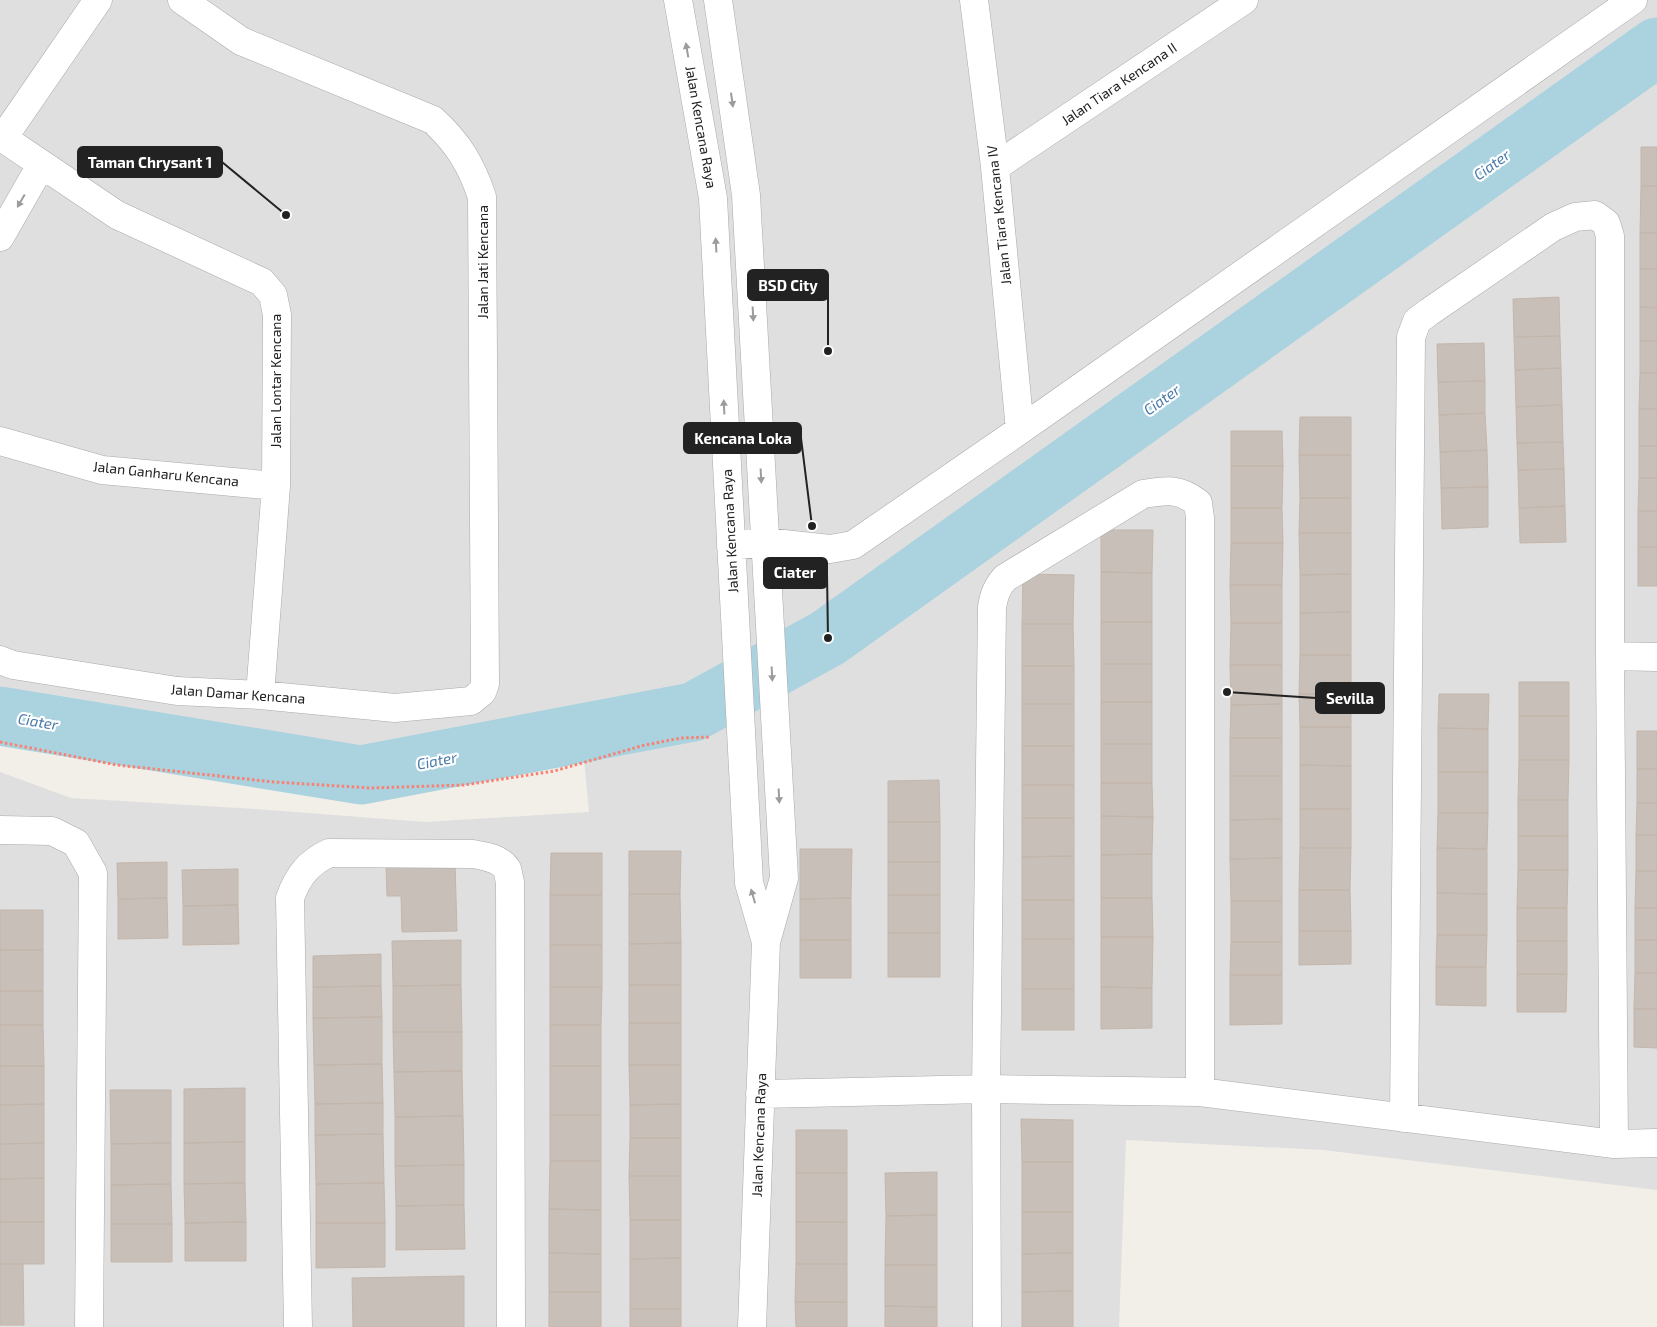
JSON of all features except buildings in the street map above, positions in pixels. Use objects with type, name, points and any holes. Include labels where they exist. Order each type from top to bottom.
[{"type":"street","points":[[1,137],[98,0]]},
{"type":"street","name":"Jalan Jati Kencana","points":[[182,0],[240,41],[433,120],[449,135],[474,173],[482,197],[486,654],[485,684],[478,698]]},
{"type":"street","name":"Jalan Kencana Raya","points":[[678,0],[713,198],[749,883],[766,942]]},
{"type":"street","name":"Jalan Kencana Raya","points":[[718,0],[746,195],[784,878],[766,942],[752,1327]]},
{"type":"street","name":"Jalan Tiara Kencana IV","points":[[974,0],[995,167],[1020,430]]},
{"type":"street","name":"Jalan Tiara Kencana II","points":[[995,167],[1244,0]]},
{"type":"street","points":[[731,546],[765,542],[830,549],[853,545],[1634,0]]},
{"type":"street","name":"Jalan Lontar Kencana","points":[[1,137],[117,216],[262,282],[273,295],[277,315],[276,486],[260,695]]},
{"type":"street","points":[[0,237],[41,164]]},
{"type":"street","points":[[1404,1118],[1411,337],[1417,321],[1552,227],[1575,217],[1596,215],[1606,223],[1610,236],[1610,656],[1614,1144]]},
{"type":"street","name":"Jalan Ganharu Kencana","points":[[0,441],[102,470],[276,486]]},
{"type":"street","points":[[987,1327],[986,1088],[992,607],[995,594],[1006,578],[1144,494],[1164,491],[1186,494],[1198,503],[1200,518],[1200,1092]]},
{"type":"street","points":[[1610,656],[1657,657]]},
{"type":"street","name":"Jalan Damar Kencana","points":[[0,660],[13,665],[177,691],[260,695],[395,708],[471,701],[478,698]]},
{"type":"street","points":[[0,830],[52,831],[76,843],[93,873],[89,1327]]},
{"type":"street","points":[[298,1327],[290,898],[296,882],[306,869],[316,859],[329,853],[473,854],[486,856],[498,861],[506,869],[510,882],[511,1327]]},
{"type":"street","points":[[760,1094],[986,1088],[1200,1092],[1614,1144],[1657,1143]]},
{"type":"path","points":[[0,742],[117,765],[274,782],[371,788],[464,785],[554,771],[645,745],[681,738],[741,736]]},
{"type":"shaded area","points":[[0,0],[1657,0],[1657,1190],[1323,1150],[1126,1140],[1119,1327],[0,1327],[0,772],[71,798],[256,809],[425,822],[589,812],[580,716],[474,752],[332,750],[136,731],[0,703]]},
{"type":"waterway","name":"Ciater","points":[[0,716],[361,775],[693,712],[828,638],[1657,47]]},
{"type":"place","name":"Taman Chrysant 1","points":[[286,215]]},
{"type":"place","name":"BSD City","points":[[828,351]]},
{"type":"place","name":"Kencana Loka","points":[[812,526]]},
{"type":"place","name":"Ciater","points":[[828,638]]},
{"type":"place","name":"Sevilla","points":[[1227,692]]}]
